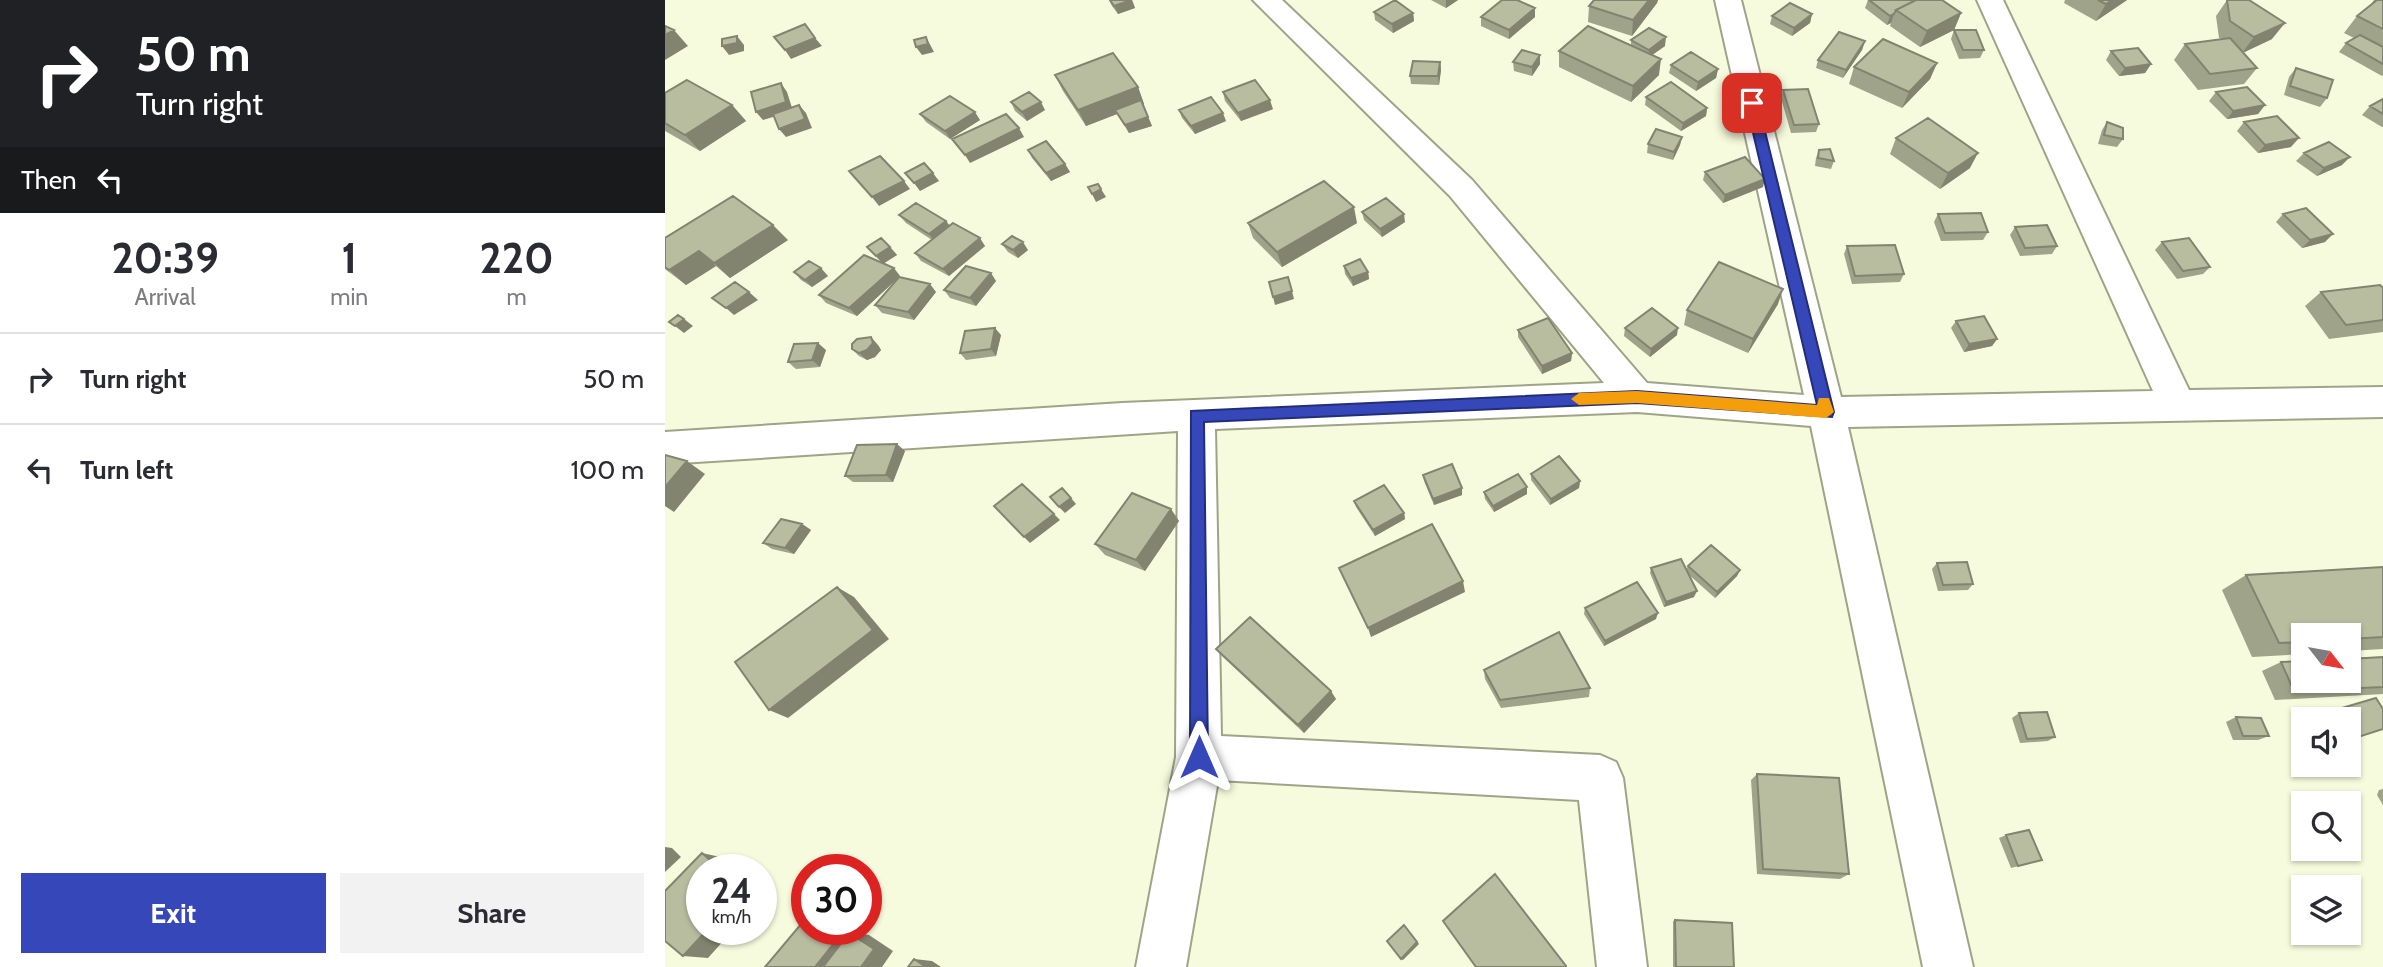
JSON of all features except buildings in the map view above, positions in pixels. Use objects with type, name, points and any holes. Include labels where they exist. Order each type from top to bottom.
[{"type":"street","points":[[1266,0],[1461,188],[1637,397]]},
{"type":"street","points":[[1728,0],[1826,412],[1948,967]]},
{"type":"street","points":[[1990,0],[2178,405]]},
{"type":"street","points":[[665,448],[1122,418],[1637,397],[1826,412],[2383,402]]},
{"type":"street","points":[[1161,967],[1199,757],[1196,416]]},
{"type":"street","points":[[1199,757],[1600,778],[1622,967]]},
{"type":"slow traffic","points":[[1579,399],[1637,397],[1826,412],[1824,402]]},
{"type":"route","points":[[1199,757],[1196,416],[1637,397],[1826,412],[1752,103]]}]
